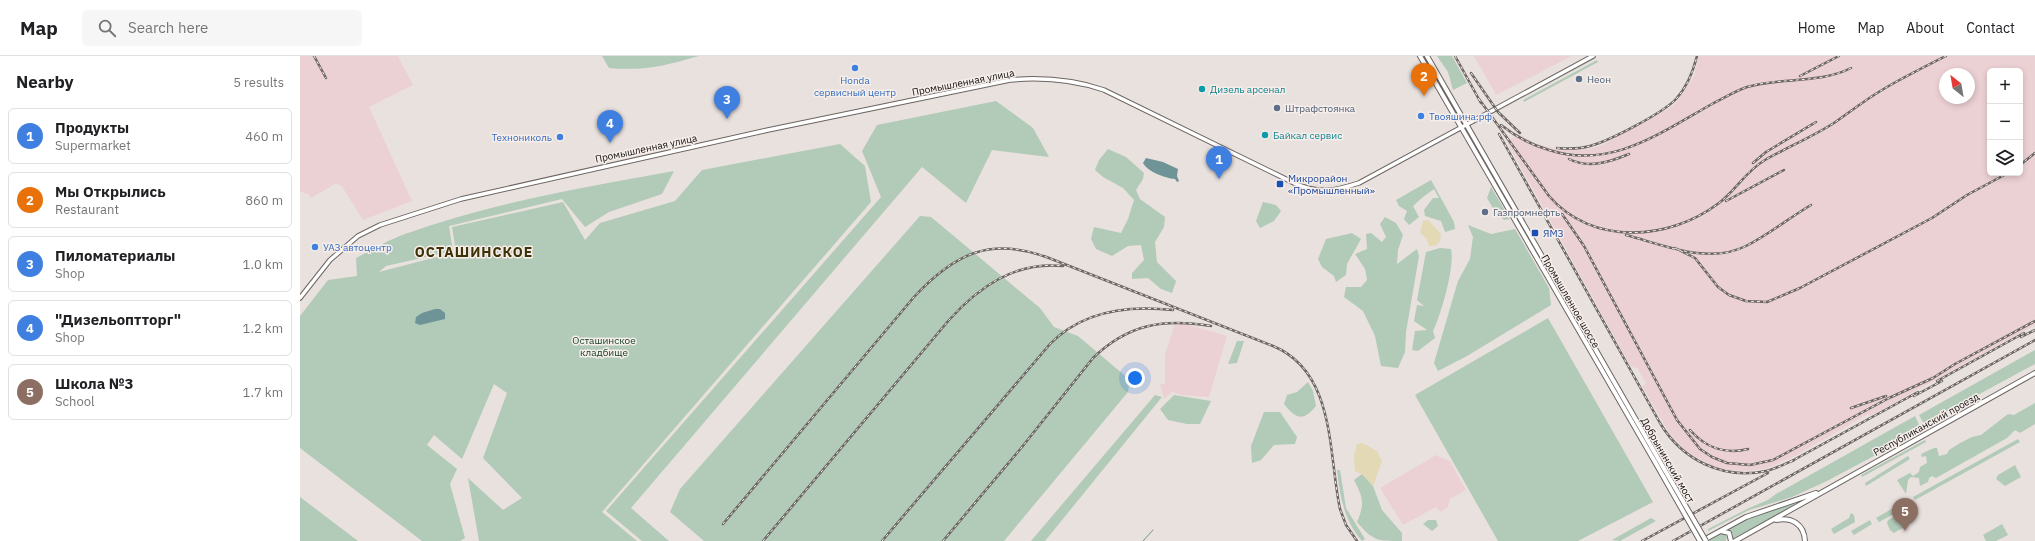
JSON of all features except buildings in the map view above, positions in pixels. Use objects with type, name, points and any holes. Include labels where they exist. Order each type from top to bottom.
[{"type":"main road","name":"Промышленное шоссе","points":[[1420,56],[1615,388]]},
{"type":"main road","name":"Промышленное шоссе","points":[[1427,56],[1467,124],[1615,388]]},
{"type":"main road","name":"Республиканский проезд","points":[[1735,541],[2035,373]]},
{"type":"main road","name":"Добрынинский мост","points":[[1615,388],[1701,541]]},
{"type":"main road","name":"Добрынинский мост","points":[[1615,388],[1706,541]]},
{"type":"main road","name":"Республиканский проезд","points":[[1701,541],[1754,514],[1826,490]]},
{"type":"main road","points":[[1770,522],[1786,519],[1796,522],[1803,530],[1805,541]]},
{"type":"main road","points":[[1718,532],[1726,530],[1729,533],[1731,541]]},
{"type":"street","name":"Промышленная улица","points":[[300,298],[330,260],[358,236],[380,225],[454,201],[702,144],[1010,80],[1026,78],[1076,82],[1104,90],[1309,190],[1322,192],[1341,189],[1359,182],[1593,56]]},
{"type":"shaded area","points":[[300,56],[398,56],[413,85],[369,107],[412,201],[363,220],[341,185],[335,184],[311,198],[309,195],[300,191]]},
{"type":"shaded area","points":[[1474,56],[1572,56],[1496,95]]},
{"type":"shaded area","points":[[1699,56],[2035,56],[2035,325],[1870,416],[1868,414],[1795,456],[1768,468],[1750,471],[1728,470],[1710,465],[1686,451],[1669,433],[1642,386],[1646,383],[1637,368],[1631,367],[1508,144],[1508,141],[1518,134],[1537,144],[1559,150],[1589,149],[1602,145],[1676,103],[1694,76]]},
{"type":"shaded area","points":[[1183,323],[1227,336],[1209,397],[1182,395],[1172,392],[1164,399],[1160,384],[1165,384],[1165,354],[1175,324]]},
{"type":"shaded area","points":[[1436,455],[1450,461],[1466,490],[1450,499],[1448,507],[1441,512],[1436,507],[1403,525],[1380,488]]},
{"type":"green space","points":[[602,56],[699,56],[654,67],[622,69],[609,68]]},
{"type":"green space","points":[[1422,56],[1425,56],[1461,119],[1458,118]]},
{"type":"green space","points":[[1437,56],[1452,56],[1467,83],[1453,90],[1448,72]]},
{"type":"green space","points":[[1596,58],[1522,98],[1521,96]]},
{"type":"green space","points":[[1597,60],[1598,62],[1524,102],[1523,100]]},
{"type":"green space","points":[[996,101],[1033,128],[1049,157],[992,150],[966,203],[922,167],[631,508],[669,541],[642,541],[606,511],[881,197],[862,151],[877,125]]},
{"type":"green space","points":[[1469,132],[1577,319],[1585,335],[1575,320]]},
{"type":"green space","name":"Осташинское кладбище","points":[[840,144],[865,166],[871,202],[602,512],[637,541],[479,541],[468,478],[503,510],[522,498],[483,458],[507,393],[494,384],[462,459],[434,435],[427,445],[457,469],[450,484],[465,538],[460,541],[422,541],[300,448],[300,316],[328,280],[357,276],[356,258],[399,236],[471,213],[538,197],[674,171],[662,194],[609,212],[585,227],[562,199],[449,226],[453,251],[386,266],[379,272],[456,252],[452,227],[563,202],[585,240],[600,223],[675,201],[702,170]]},
{"type":"green space","points":[[1108,149],[1126,157],[1144,173],[1143,179],[1136,190],[1140,199],[1165,217],[1164,227],[1155,242],[1157,262],[1176,281],[1172,293],[1161,289],[1148,278],[1132,279],[1132,273],[1144,260],[1141,245],[1128,246],[1112,256],[1096,249],[1091,239],[1094,227],[1121,233],[1128,219],[1134,200],[1123,188],[1103,177],[1095,170],[1099,160]]},
{"type":"green space","points":[[1431,180],[1454,222],[1455,229],[1445,232],[1441,221],[1425,216],[1424,210],[1433,198],[1439,198],[1434,189],[1413,206],[1419,217],[1409,225],[1404,219],[1407,211],[1399,206],[1396,200]]},
{"type":"green space","points":[[1491,187],[1510,219],[1504,220],[1494,210],[1487,198]]},
{"type":"green space","points":[[1263,202],[1276,205],[1281,211],[1274,221],[1260,228],[1256,221]]},
{"type":"green space","points":[[920,216],[931,217],[1040,308],[1054,327],[1078,336],[1130,380],[1128,392],[1004,541],[704,541],[670,512],[680,489]]},
{"type":"green space","points":[[1385,217],[1396,223],[1403,235],[1398,250],[1397,264],[1417,249],[1419,256],[1406,332],[1405,352],[1398,368],[1381,366],[1375,336],[1363,311],[1344,297],[1346,287],[1361,287],[1367,280],[1365,269],[1355,254],[1367,249],[1366,234],[1371,233],[1382,242],[1386,237],[1380,224]]},
{"type":"green space","points":[[1468,225],[1491,234],[1515,229],[1549,288],[1551,305],[1467,356],[1438,371],[1434,363],[1458,281],[1470,259],[1473,237]]},
{"type":"green space","points":[[1352,233],[1361,239],[1347,264],[1346,275],[1336,282],[1334,276],[1322,267],[1318,259],[1326,239]]},
{"type":"green space","points":[[1440,248],[1451,249],[1452,257],[1449,278],[1440,314],[1433,331],[1435,338],[1418,351],[1412,350],[1415,331],[1427,330],[1414,321],[1417,305],[1424,306],[1417,300],[1426,252]]},
{"type":"green space","points":[[1548,318],[1653,502],[1578,541],[1498,541],[1415,395]]},
{"type":"green space","points":[[1237,341],[1244,341],[1237,363],[1228,364]]},
{"type":"green space","points":[[2035,350],[2035,364],[1924,424],[1919,415]]},
{"type":"green space","points":[[1308,382],[1313,391],[1316,406],[1307,415],[1300,417],[1292,413],[1284,404],[1287,395],[1297,392]]},
{"type":"green space","points":[[1155,395],[1162,397],[1045,541],[1031,541]]},
{"type":"green space","points":[[1174,395],[1211,401],[1200,424],[1187,424],[1168,420],[1160,409]]},
{"type":"green space","points":[[2035,403],[2035,424],[2020,433],[2015,430],[2007,438],[1936,478],[1932,476],[1929,478],[1928,482],[1920,486],[1919,478],[1911,477],[1908,480],[1906,494],[1897,480],[1910,473],[1913,476],[1919,472],[1920,467],[1927,463],[1926,456],[1922,457],[1921,454],[1937,448],[1939,456],[1947,454],[1949,450],[1960,443],[1972,437],[1981,435],[2008,414],[2014,415]]},
{"type":"green space","points":[[1264,412],[1280,412],[1297,437],[1295,444],[1274,445],[1261,460],[1252,463],[1251,446]]},
{"type":"green space","points":[[1915,416],[1921,429],[1915,434],[1827,481],[1792,497],[1749,510],[1708,531],[1708,529],[1768,500],[1776,494]]},
{"type":"green space","points":[[2018,439],[2020,442],[1915,500],[1913,497]]},
{"type":"green space","points":[[1925,440],[1926,442],[1862,477],[1861,475]]},
{"type":"green space","points":[[1908,456],[1910,459],[1866,486],[1865,483]]},
{"type":"green space","points":[[2015,465],[2021,477],[2005,486],[1996,479],[1998,475]]},
{"type":"green space","points":[[1337,470],[1340,470],[1346,508],[1365,539],[1362,541],[1347,517],[1341,499]]},
{"type":"green space","points":[[1362,474],[1373,486],[1382,510],[1402,533],[1402,541],[1376,539],[1367,533],[1357,522],[1362,501],[1354,480]]},
{"type":"green space","points":[[300,497],[358,541],[300,541]]},
{"type":"green space","points":[[1802,500],[1733,540],[1733,534],[1727,528],[1754,515]]},
{"type":"green space","points":[[1907,500],[1910,505],[1879,522],[1876,518]]},
{"type":"green space","points":[[1907,510],[1910,511],[1914,518],[1913,522],[1894,533],[1890,530],[1887,523],[1888,520]]},
{"type":"green space","points":[[1851,513],[1854,515],[1855,522],[1834,534],[1831,529],[1849,518]]},
{"type":"green space","points":[[1651,518],[1656,521],[1620,541],[1612,540]]},
{"type":"green space","points":[[1428,520],[1436,520],[1438,526],[1432,531],[1423,524]]},
{"type":"green space","points":[[1870,520],[1872,524],[1854,535],[1851,531]]},
{"type":"green space","points":[[2002,524],[2008,535],[1996,541],[1986,541],[1983,535]]},
{"type":"green space","points":[[1723,532],[1727,534],[1726,541],[1710,541],[1709,539]]},
{"type":"sand","points":[[1428,220],[1441,234],[1440,241],[1435,246],[1429,246],[1426,238],[1420,233],[1423,221]]},
{"type":"sand","points":[[1362,443],[1377,451],[1382,461],[1373,486],[1362,474],[1355,471],[1354,456],[1357,444]]},
{"type":"water","points":[[1146,158],[1163,162],[1178,169],[1177,176],[1179,181],[1177,182],[1175,179],[1153,172],[1143,163]]},
{"type":"water","points":[[440,309],[445,313],[445,319],[420,325],[415,323],[416,317],[422,313]]},
{"type":"waterway","points":[[1143,541],[1153,530]]},
{"type":"railway","points":[[314,56],[326,78]]},
{"type":"railway","points":[[1455,56],[1481,103]]},
{"type":"railway","points":[[1557,148],[1578,148],[1599,143],[1610,139],[1660,112],[1676,99],[1683,89],[1697,56]]},
{"type":"railway","points":[[1800,76],[1839,56]]},
{"type":"railway","points":[[1479,99],[1549,196],[1567,212],[1587,224],[1609,230],[1631,232],[1655,231],[1677,225],[1699,216],[1725,198],[1758,164],[1826,128],[1882,90],[1946,56]]},
{"type":"railway","points":[[1501,125],[1518,137],[1549,150],[1572,155],[1593,155],[1614,152],[1654,137],[1712,104],[1747,87],[1773,82],[1826,76],[1851,68]]},
{"type":"railway","points":[[1471,73],[1498,112],[1520,133]]},
{"type":"railway","points":[[1753,163],[1766,152],[1816,122]]},
{"type":"railway","points":[[1499,134],[1660,423],[1669,436],[1692,457],[1719,470],[1750,473],[1766,471],[1794,460]]},
{"type":"railway","points":[[2023,163],[2035,153]]},
{"type":"railway","points":[[1569,159],[1584,164],[1591,164],[1607,162],[1629,154]]},
{"type":"railway","points":[[1726,201],[1784,170]]},
{"type":"railway","points":[[1675,248],[1695,258],[1718,287],[1729,295],[1746,301],[1767,302],[1800,288],[1932,218],[1967,195],[2002,176]]},
{"type":"railway","points":[[1626,235],[1671,248],[1701,254],[1717,254],[1731,251],[1754,242],[1811,205]]},
{"type":"railway","points":[[1562,214],[1584,246],[1677,420],[1700,449],[1712,457],[1727,463],[1750,465],[1773,460],[1889,398],[1933,378],[1955,364],[2035,321]]},
{"type":"railway","points":[[723,524],[914,297],[929,282],[944,269],[975,253],[992,249],[1009,249],[1028,252],[1049,258],[1273,346],[1293,358],[1308,375],[1319,394],[1326,416],[1340,509],[1346,525],[1357,541]]},
{"type":"railway","points":[[763,541],[949,320],[961,308],[986,287],[1014,272],[1029,268],[1063,266]]},
{"type":"railway","points":[[882,541],[1050,344],[1063,333],[1091,317],[1107,313],[1140,309],[1173,310]]},
{"type":"railway","points":[[943,541],[1022,447],[1093,358],[1106,347],[1133,331],[1148,326],[1178,323],[1211,326]]},
{"type":"railway","points":[[2021,337],[2035,330]]},
{"type":"railway","points":[[1937,381],[2024,333]]},
{"type":"railway","points":[[1673,541],[2035,340]]},
{"type":"railway","points":[[1914,396],[1942,381]]},
{"type":"railway","points":[[1790,462],[1918,392]]},
{"type":"railway","points":[[1851,408],[1886,396]]},
{"type":"railway","points":[[1690,430],[1702,441],[1716,448],[1731,451],[1748,449]]},
{"type":"railway","points":[[1642,541],[1768,473]]},
{"type":"place","name":"Honda сервисный центр","points":[[855,68]]},
{"type":"place","name":"Неон","points":[[1579,79]]},
{"type":"place","name":"Дизель арсенал","points":[[1202,89]]},
{"type":"place","name":"Мы Открылись","points":[[1424,96]]},
{"type":"place","name":"Штрафстоянка","points":[[1277,108]]},
{"type":"place","name":"Твояшина.рф","points":[[1421,116]]},
{"type":"place","name":"Пиломатериалы","points":[[727,119]]},
{"type":"place","name":"Байкал сервис","points":[[1265,135]]},
{"type":"place","name":"Технониколь","points":[[560,137]]},
{"type":"place","name":"\"Дизельоптторг\"","points":[[610,143]]},
{"type":"place","name":"Продукты","points":[[1219,179]]},
{"type":"place","name":"Микрорайон «Промышленный»","points":[[1280,184]]},
{"type":"place","name":"Газпромнефть","points":[[1485,212]]},
{"type":"place","name":"ЯМЗ","points":[[1535,233]]},
{"type":"place","name":"УАЗ автоцентр","points":[[315,247]]},
{"type":"place","name":"Школа №3","points":[[1905,531]]},
{"type":"district","name":"ОСТАШИНСКОЕ","points":[[474,252]]}]
